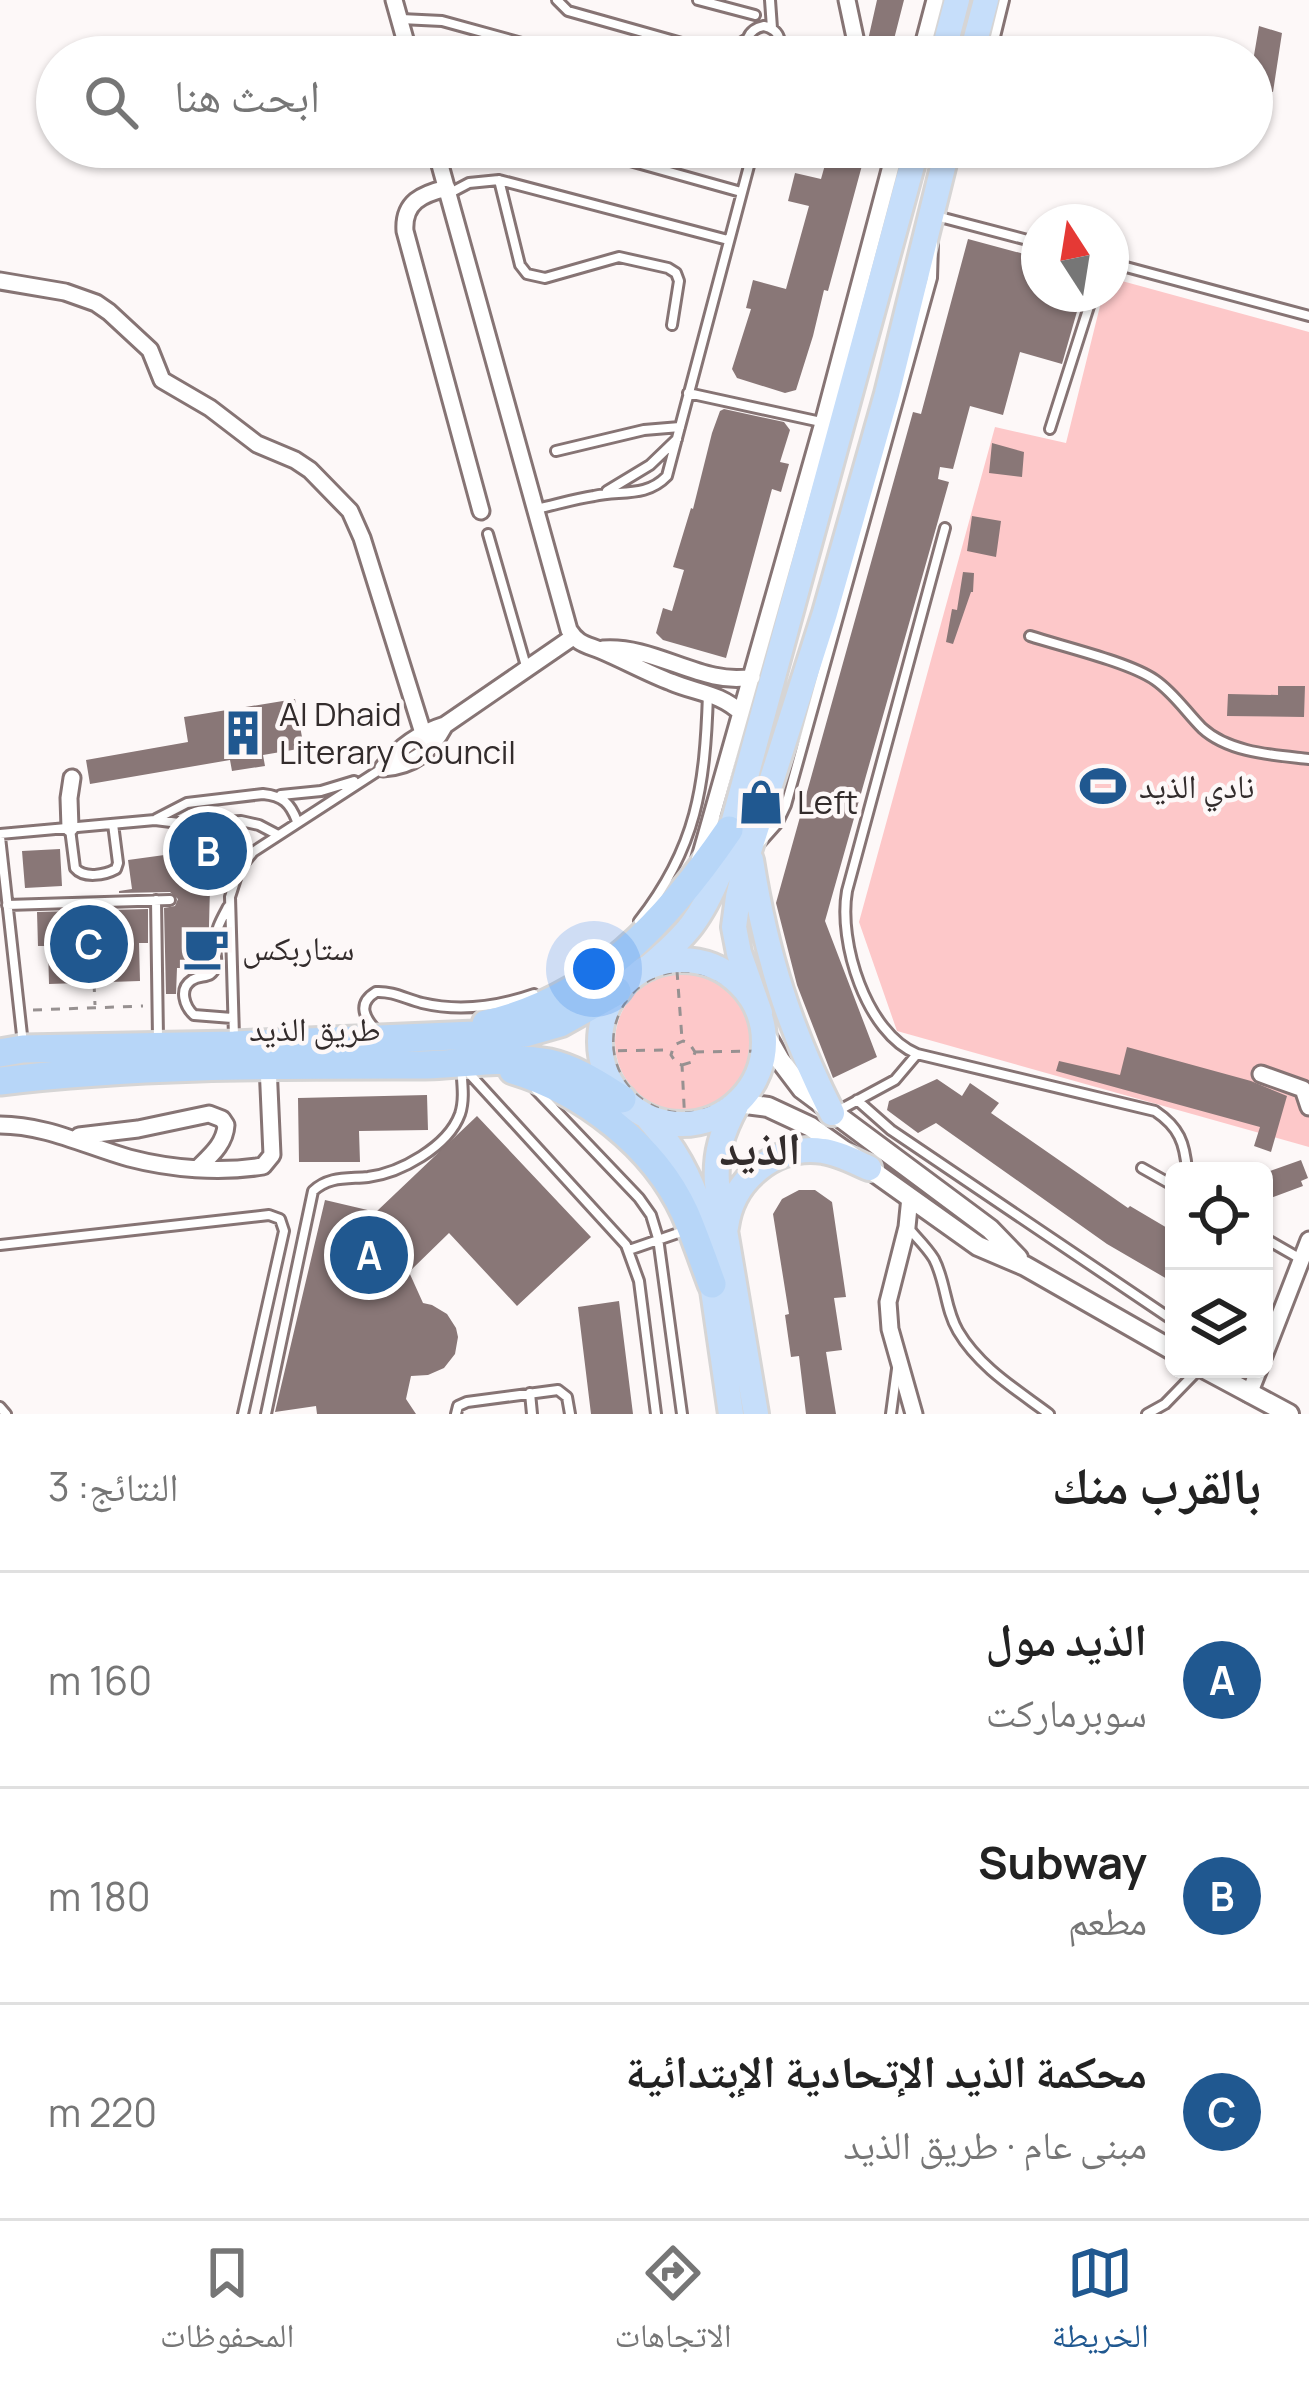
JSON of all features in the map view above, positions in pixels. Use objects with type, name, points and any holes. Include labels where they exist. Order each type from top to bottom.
[{"type":"highway","points":[[947,36],[957,0]]},
{"type":"highway","points":[[977,36],[986,0]]},
{"type":"highway","points":[[434,1036],[501,1021],[579,987],[612,965],[692,883],[722,818],[911,168]]},
{"type":"highway","points":[[761,1037],[734,927],[738,897],[825,613],[946,168]]},
{"type":"highway","points":[[722,818],[720,872],[706,907],[677,943],[617,991],[601,1028],[607,1051],[604,1069],[622,1099],[672,1144],[693,1184],[702,1214],[731,1414]]},
{"type":"highway","points":[[749,851],[775,978],[797,1040],[832,1113]]},
{"type":"highway","points":[[649,967],[705,963],[723,970],[751,996],[761,1037],[751,1088],[722,1132],[716,1166],[756,1414]]},
{"type":"highway","name":"طريق الذيد","points":[[12,1051],[158,1045],[233,1031],[383,1038],[525,1033],[560,1024],[617,991]]},
{"type":"highway","name":"طريق الذيد","points":[[0,1081],[140,1068],[461,1065],[510,1060],[547,1062],[622,1099]]},
{"type":"highway","points":[[461,1065],[507,1068],[558,1088],[628,1136],[673,1191],[712,1284]]},
{"type":"highway","points":[[646,1117],[665,1123],[704,1121],[738,1103]]},
{"type":"highway","points":[[725,1241],[734,1199],[747,1179],[771,1160],[816,1150],[869,1168]]},
{"type":"street","points":[[394,0],[404,36]]},
{"type":"street","points":[[847,0],[855,36]]},
{"type":"street","points":[[926,36],[935,0]]},
{"type":"street","points":[[441,168],[573,637],[600,650],[645,653],[710,684],[741,713]]},
{"type":"street","points":[[722,818],[741,713],[890,168]]},
{"type":"street","points":[[447,191],[426,193],[411,204],[405,231],[481,512]]},
{"type":"street","points":[[0,281],[65,292],[109,312],[150,350],[162,380],[257,444],[303,464],[345,506],[362,538],[423,733]]},
{"type":"street","points":[[380,770],[405,745],[446,725],[573,637]]},
{"type":"street","points":[[710,684],[752,677]]},
{"type":"street","points":[[380,770],[422,756],[446,725]]},
{"type":"street","points":[[70,828],[72,778]]},
{"type":"street","points":[[761,1037],[802,1089],[990,1228],[1025,1266]]},
{"type":"street","points":[[0,1125],[24,1126],[126,1156],[197,1168],[255,1168],[269,1162],[272,1155],[268,1065]]},
{"type":"street","points":[[1261,1074],[1303,1089],[1309,1108]]},
{"type":"street","points":[[738,1103],[768,1107],[811,1127],[978,1246],[1025,1266],[1165,1347]]},
{"type":"street","points":[[1289,1103],[1309,1108]]},
{"type":"street","points":[[74,1137],[216,1115],[226,1125],[225,1134],[197,1168]]},
{"type":"street","points":[[910,1197],[888,1302],[890,1329],[914,1414]]},
{"type":"street","points":[[1273,1333],[1309,1240]]},
{"type":"street","points":[[1216,1378],[1254,1402],[1289,1414]]},
{"type":"lane","points":[[556,0],[568,11],[657,36]]},
{"type":"lane","points":[[698,0],[756,11],[757,27],[749,36]]},
{"type":"lane","points":[[770,0],[772,28]]},
{"type":"lane","points":[[995,36],[1004,0]]},
{"type":"lane","points":[[400,19],[442,21],[497,36]]},
{"type":"lane","points":[[757,27],[772,28],[778,36]]},
{"type":"lane","points":[[655,168],[741,192]]},
{"type":"lane","points":[[536,509],[599,494],[641,492],[660,484],[671,467],[748,168]]},
{"type":"lane","points":[[447,191],[499,180],[728,240]]},
{"type":"lane","points":[[499,180],[520,265],[527,274],[544,278],[619,256],[668,268],[679,281],[672,325]]},
{"type":"lane","points":[[932,215],[1021,238]]},
{"type":"lane","points":[[1129,268],[1309,316]]},
{"type":"lane","points":[[1050,429],[1087,312]]},
{"type":"lane","points":[[688,393],[823,422]]},
{"type":"lane","points":[[556,451],[644,430],[679,433]]},
{"type":"lane","points":[[599,494],[635,476],[665,452],[679,433]]},
{"type":"lane","points":[[945,528],[845,903],[848,951],[881,1026],[898,1045],[917,1054],[1155,1111],[1178,1132],[1186,1162]]},
{"type":"lane","points":[[488,534],[526,669]]},
{"type":"lane","points":[[1030,636],[1144,674],[1168,691],[1202,728],[1225,742],[1309,759]]},
{"type":"lane","points":[[638,923],[662,890],[689,836],[702,772],[710,684]]},
{"type":"lane","points":[[155,820],[196,802],[321,791],[380,770]]},
{"type":"lane","points":[[230,904],[216,932],[214,969],[190,981],[184,998],[194,1016],[233,1031],[230,904],[238,869],[297,821],[380,770]]},
{"type":"lane","points":[[274,795],[292,807],[297,821]]},
{"type":"lane","points":[[12,1051],[19,1010],[0,836],[155,820],[187,824],[242,821],[278,835]]},
{"type":"lane","points":[[70,828],[75,868],[86,875],[111,872],[118,866],[113,824]]},
{"type":"lane","points":[[156,900],[158,1045]]},
{"type":"lane","points":[[7,905],[170,900]]},
{"type":"lane","points":[[574,975],[624,938]]},
{"type":"lane","points":[[383,1038],[364,1016],[365,1001],[376,992],[466,1008],[538,993]]},
{"type":"lane","points":[[832,1113],[896,1080],[917,1054]]},
{"type":"lane","points":[[461,1065],[629,1250],[639,1281],[656,1414]]},
{"type":"lane","points":[[266,1414],[313,1191],[322,1182],[403,1168],[431,1148],[460,1114],[461,1065]]},
{"type":"lane","points":[[518,1072],[651,1215],[682,1414]]},
{"type":"lane","points":[[857,1100],[891,1130],[1165,1315]]},
{"type":"lane","points":[[1142,1168],[1165,1181]]},
{"type":"lane","points":[[0,1245],[275,1216],[284,1231],[243,1414]]},
{"type":"lane","points":[[907,1226],[933,1257],[957,1330],[974,1354],[1049,1414]]},
{"type":"lane","points":[[629,1250],[691,1229]]},
{"type":"lane","points":[[1273,1243],[1302,1259]]},
{"type":"lane","points":[[891,1414],[898,1361]]},
{"type":"lane","points":[[1147,1414],[1192,1378]]},
{"type":"lane","points":[[456,1414],[462,1403],[562,1391],[570,1414]]},
{"type":"lane","points":[[530,1393],[532,1414]]},
{"type":"lane","points":[[491,1398],[494,1414]]},
{"type":"lane","points":[[0,1407],[6,1414]]},
{"type":"path","points":[[676,966],[682,1041]]},
{"type":"path","points":[[607,1051],[623,1004],[646,982],[676,966],[729,986],[742,999],[761,1037]]},
{"type":"path","points":[[94,983],[95,1008]]},
{"type":"path","points":[[19,1010],[158,1005]]},
{"type":"path","points":[[695,1052],[761,1037]]},
{"type":"path","points":[[607,1051],[636,1096],[684,1119],[731,1096],[751,1068],[761,1037]]},
{"type":"path","points":[[682,1065],[673,1060],[674,1045],[689,1043],[695,1052]]},
{"type":"path","points":[[607,1051],[672,1050]]},
{"type":"path","points":[[682,1065],[692,1061],[695,1052]]},
{"type":"path","points":[[682,1065],[684,1119]]},
{"type":"shaded area","name":"نادي الذيد","points":[[1129,283],[1309,332],[1309,1147],[897,1031],[859,922],[995,427],[1066,443],[1099,312],[1129,312]]},
{"type":"shaded area","points":[[684,973],[710,979],[732,994],[747,1016],[753,1042],[747,1068],[732,1090],[710,1105],[684,1111],[658,1105],[636,1090],[621,1068],[615,1042],[621,1016],[636,994],[658,979]]},
{"type":"building","points":[[877,0],[904,0],[895,36],[869,36]]},
{"type":"building","points":[[1259,26],[1282,33],[1273,92],[1273,36],[1257,36]]},
{"type":"building","points":[[824,168],[861,168],[796,390],[785,393],[737,378],[732,369],[751,309],[746,308],[753,280],[786,289],[809,206],[788,201],[795,173],[821,179]]},
{"type":"building","points":[[968,239],[1021,253],[1021,312],[1077,312],[1062,364],[1020,352],[1003,415],[970,406],[953,469],[940,467],[938,479],[949,482],[825,921],[877,1057],[833,1078],[797,985],[776,903],[913,412],[921,414]]},
{"type":"building","points":[[724,409],[784,422],[790,430],[780,462],[789,464],[781,492],[772,489],[726,658],[663,640],[656,633],[663,608],[672,611],[684,570],[673,567],[712,433]]},
{"type":"building","points":[[992,443],[1024,452],[1022,477],[989,473]]},
{"type":"building","points":[[972,516],[1001,521],[996,557],[967,551]]},
{"type":"building","points":[[963,572],[974,573],[973,592],[953,644],[946,642]]},
{"type":"building","points":[[1278,686],[1305,686],[1304,717],[1227,716],[1228,694],[1278,695]]},
{"type":"building","name":"Al Dhaid Literary Council","points":[[295,699],[304,748],[263,755],[265,766],[232,771],[230,760],[90,784],[86,760],[188,742],[184,717]]},
{"type":"building","points":[[223,837],[224,856],[210,887],[208,963],[204,968],[177,968],[176,994],[166,994],[164,908],[175,906],[178,899],[170,892],[119,893],[132,889],[128,860],[179,853],[179,838]]},
{"type":"building","points":[[60,849],[62,886],[25,888],[22,851]]},
{"type":"building","points":[[148,909],[148,943],[139,943],[140,981],[49,984],[48,946],[38,946],[37,912]]},
{"type":"building","points":[[1127,1047],[1251,1081],[1287,1096],[1271,1152],[1254,1146],[1260,1127],[1056,1071],[1059,1061],[1120,1075]]},
{"type":"building","points":[[937,1079],[962,1096],[970,1083],[999,1103],[991,1113],[1128,1208],[1165,1227],[1165,1278],[1107,1244],[936,1123],[918,1133],[887,1110],[889,1101]]},
{"type":"building","points":[[427,1095],[428,1130],[359,1131],[360,1162],[299,1162],[298,1098]]},
{"type":"building","points":[[477,1116],[591,1237],[517,1306],[449,1233],[409,1272],[423,1303],[447,1314],[458,1337],[455,1354],[444,1368],[411,1376],[406,1399],[416,1414],[317,1414],[316,1406],[275,1412],[325,1200],[376,1212]]},
{"type":"building","points":[[1301,1160],[1308,1178],[1301,1181],[1303,1186],[1273,1197],[1273,1170]]},
{"type":"building","points":[[799,1190],[815,1190],[832,1202],[846,1297],[834,1298],[842,1350],[826,1352],[836,1414],[806,1414],[799,1356],[791,1357],[773,1214],[782,1199]]},
{"type":"building","points":[[619,1301],[633,1414],[591,1414],[578,1307]]},
{"type":"place","name":"Al Dhaid Literary Council","points":[[243,733]]},
{"type":"place","name":"نادي الذيد","points":[[1103,786]]},
{"type":"place","name":"Left","points":[[761,802]]},
{"type":"place","name":"Subway","points":[[208,851]]},
{"type":"place","name":"محكمة الذيد الإتحادية الإبتدائية","points":[[89,944]]},
{"type":"place","name":"ستاربكس","points":[[206,948]]},
{"type":"place","name":"الذيد مول","points":[[369,1255]]},
{"type":"district","name":"الذيد","points":[[760,1149]]}]
